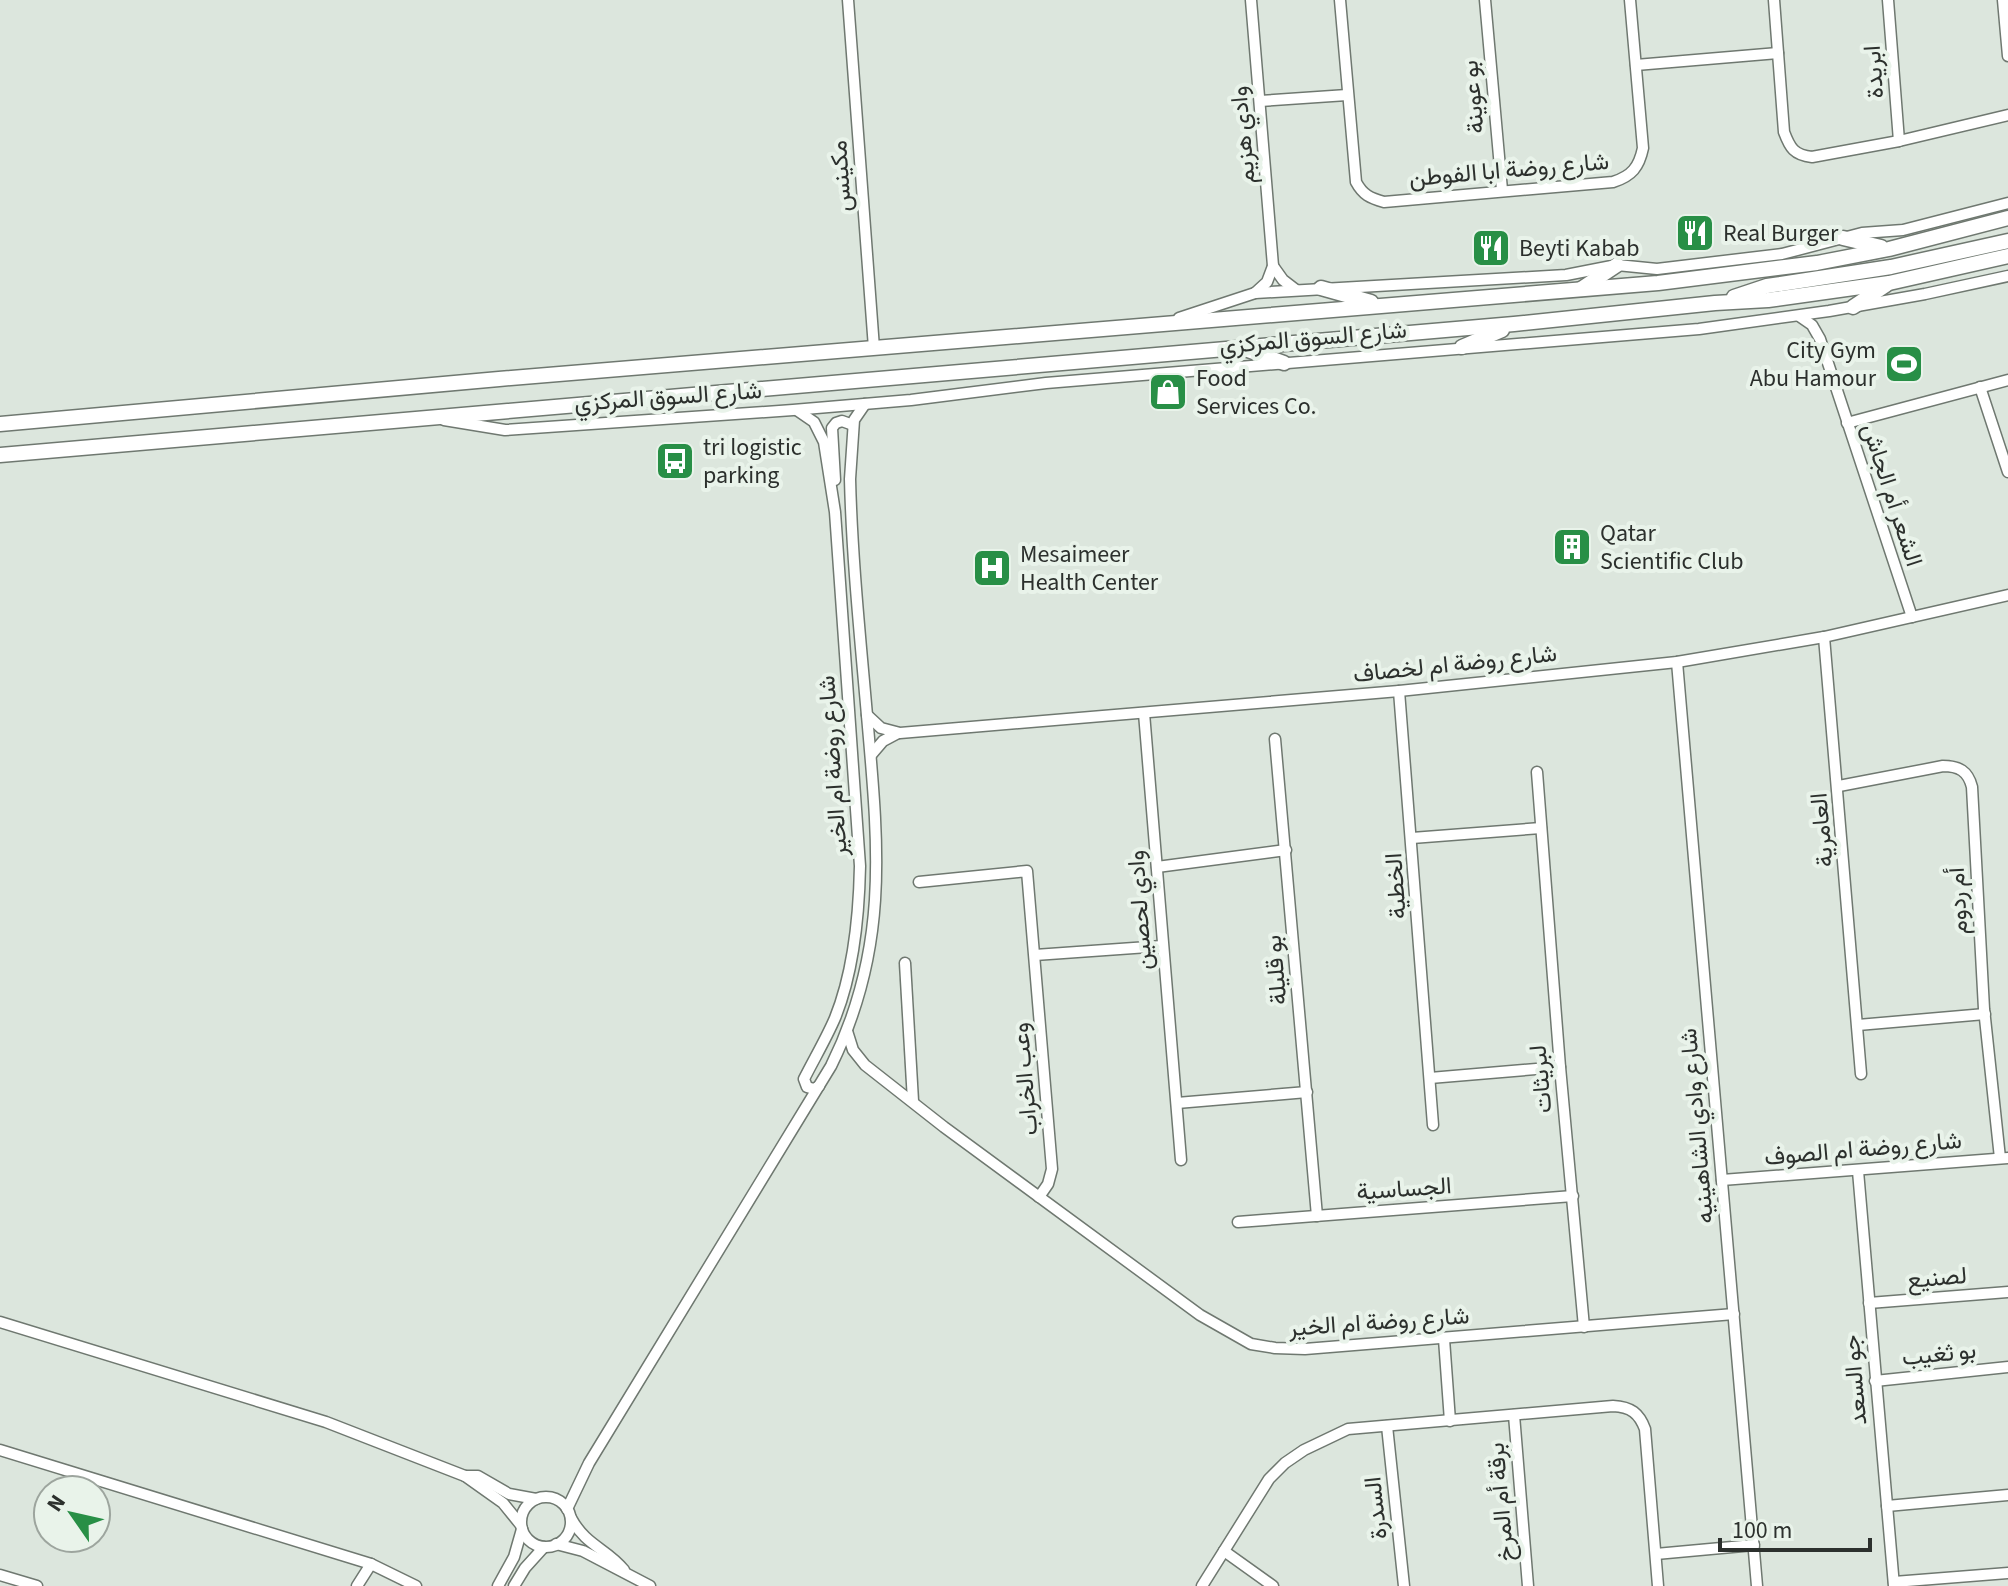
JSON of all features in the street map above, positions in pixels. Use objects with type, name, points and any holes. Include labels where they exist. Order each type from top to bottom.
[{"type":"main road","name":"شارع السوق المركزي","points":[[0,424],[1164,323],[1577,291],[1817,263],[1889,249],[2008,218]]},
{"type":"main road","points":[[1843,238],[1889,249]]},
{"type":"main road","points":[[1715,303],[1767,286],[1891,267],[2008,241]]},
{"type":"main road","name":"شارع السوق المركزي","points":[[0,455],[1768,300],[1889,283],[2008,256]]},
{"type":"main road","points":[[1577,291],[1617,265]]},
{"type":"main road","points":[[1853,307],[1889,283]]},
{"type":"main road","points":[[1321,288],[1379,305]]},
{"type":"main road","points":[[1462,347],[1514,324]]},
{"type":"main road","points":[[1241,348],[1284,363]]},
{"type":"street","name":"مكينس","points":[[848,0],[874,348]]},
{"type":"street","name":"وادي هزيم","points":[[1251,0],[1273,266]]},
{"type":"street","name":"شارع روضة ابا الفوطن","points":[[1340,0],[1356,182],[1362,193],[1384,202],[1613,182],[1634,172],[1643,148],[1630,0]]},
{"type":"street","name":"بو عوينة","points":[[1485,0],[1502,190]]},
{"type":"street","points":[[1774,0],[1784,132],[1791,150],[1801,156],[1812,157],[1899,141],[2008,115]]},
{"type":"street","name":"ابريدة","points":[[1888,0],[1899,141]]},
{"type":"street","points":[[2003,0],[2008,56]]},
{"type":"street","points":[[1636,65],[1778,53]]},
{"type":"street","points":[[1260,101],[1347,95]]},
{"type":"street","name":"شارع السوق المركزي","points":[[1164,323],[1255,293],[1566,275],[1617,265],[1657,269],[1797,251],[1874,230],[1903,230],[2008,203]]},
{"type":"street","points":[[1273,266],[1283,280],[1296,290]]},
{"type":"street","points":[[1255,293],[1267,282],[1273,266]]},
{"type":"street","name":"شارع السوق المركزي","points":[[428,417],[505,430],[865,404],[1046,383],[1699,329],[1853,307],[2008,276]]},
{"type":"street","points":[[1820,339],[1822,324],[1829,311]]},
{"type":"street","name":"الشعر أم الجاش","points":[[1799,316],[1812,325],[1820,339],[1912,617]]},
{"type":"street","points":[[1847,423],[2008,380]]},
{"type":"street","points":[[1980,387],[2008,472]]},
{"type":"street","name":"شارع روضة ام الخير","points":[[793,410],[810,418],[821,433],[827,453],[859,844],[856,931],[842,998],[804,1079],[807,1087],[814,1089],[831,1066],[847,1031],[866,975],[875,922],[877,868],[871,756],[850,496],[853,425],[856,414],[865,404]]},
{"type":"street","points":[[832,491],[836,467],[832,428],[842,421],[853,425]]},
{"type":"street","name":"شارع روضة ام لخصاف","points":[[900,733],[1399,691],[1677,662],[1824,637],[2008,595]]},
{"type":"street","name":"العامرية","points":[[1824,637],[1861,1074]]},
{"type":"street","name":"شارع وادي الشاهينيه","points":[[1677,662],[1757,1586]]},
{"type":"street","name":"الخطية","points":[[1399,691],[1433,1125]]},
{"type":"street","name":"وادي لحصين","points":[[1144,713],[1181,1160]]},
{"type":"street","points":[[867,715],[881,728],[900,733]]},
{"type":"street","points":[[871,756],[883,741],[900,733]]},
{"type":"street","name":"بو قليلة","points":[[1275,739],[1317,1216]]},
{"type":"street","name":"أم ردوم","points":[[1839,786],[1943,766],[1954,766],[1969,777],[1984,1011],[2004,1158]]},
{"type":"street","name":"لبريثات","points":[[1537,772],[1584,1327]]},
{"type":"street","points":[[1412,838],[1541,828]]},
{"type":"street","points":[[1157,867],[1286,850]]},
{"type":"street","name":"وعب الخراب","points":[[919,882],[1027,871],[1052,1169],[1048,1184],[1039,1197]]},
{"type":"street","points":[[1035,955],[1162,946]]},
{"type":"street","points":[[905,963],[913,1101]]},
{"type":"street","points":[[1857,1022],[1984,1011]]},
{"type":"street","name":"شارع روضة ام الخير","points":[[847,1031],[853,1050],[865,1065],[1200,1315],[1251,1344],[1305,1349],[1734,1314]]},
{"type":"street","points":[[831,1066],[846,1059],[865,1065]]},
{"type":"street","points":[[1430,1078],[1560,1067]]},
{"type":"street","points":[[556,1544],[568,1532],[568,1512],[589,1463],[819,1086]]},
{"type":"street","points":[[1177,1103],[1307,1092]]},
{"type":"street","name":"شارع روضة ام الصوف","points":[[1722,1180],[2004,1158]]},
{"type":"street","name":"جو السعد","points":[[1858,1171],[1894,1584]]},
{"type":"street","name":"الجساسية","points":[[1238,1222],[1573,1196]]},
{"type":"street","name":"لصنيع","points":[[1869,1303],[2008,1292]]},
{"type":"street","points":[[0,1322],[326,1422],[465,1476],[503,1503],[533,1543],[544,1547]]},
{"type":"street","points":[[1444,1339],[1450,1421]]},
{"type":"street","name":"بو ثغيب","points":[[1875,1381],[2008,1367]]},
{"type":"street","points":[[1202,1586],[1253,1500],[1269,1479],[1304,1450],[1348,1429],[1613,1406],[1635,1411],[1645,1429],[1658,1586]]},
{"type":"street","name":"برقة أم المرخ","points":[[1514,1415],[1528,1586]]},
{"type":"street","name":"السدرة","points":[[1387,1426],[1404,1586]]},
{"type":"street","points":[[0,1450],[371,1564],[416,1586]]},
{"type":"street","points":[[465,1476],[475,1475],[509,1494],[536,1499],[553,1498],[568,1512],[586,1540],[614,1559],[626,1572]]},
{"type":"street","points":[[1887,1506],[2008,1495]]},
{"type":"street","points":[[498,1586],[514,1557],[524,1510],[536,1499]]},
{"type":"street","points":[[514,1586],[544,1547],[556,1544],[575,1547],[650,1586]]},
{"type":"street","points":[[1656,1554],[1754,1545]]},
{"type":"street","points":[[1224,1551],[1273,1586]]},
{"type":"street","points":[[357,1586],[371,1564]]},
{"type":"street","points":[[1894,1584],[2008,1573]]},
{"type":"street","points":[[0,1575],[37,1586]]},
{"type":"place","name":"Real Burger","points":[[1695,233]]},
{"type":"place","name":"Beyti Kabab","points":[[1491,248]]},
{"type":"place","name":"City Gym Abu Hamour","points":[[1904,364]]},
{"type":"place","name":"Food Services Co.","points":[[1168,392]]},
{"type":"place","name":"tri logistic parking","points":[[675,461]]},
{"type":"place","name":"Qatar Scientific Club","points":[[1572,547]]},
{"type":"place","name":"Mesaimeer Health Center","points":[[992,568]]}]
